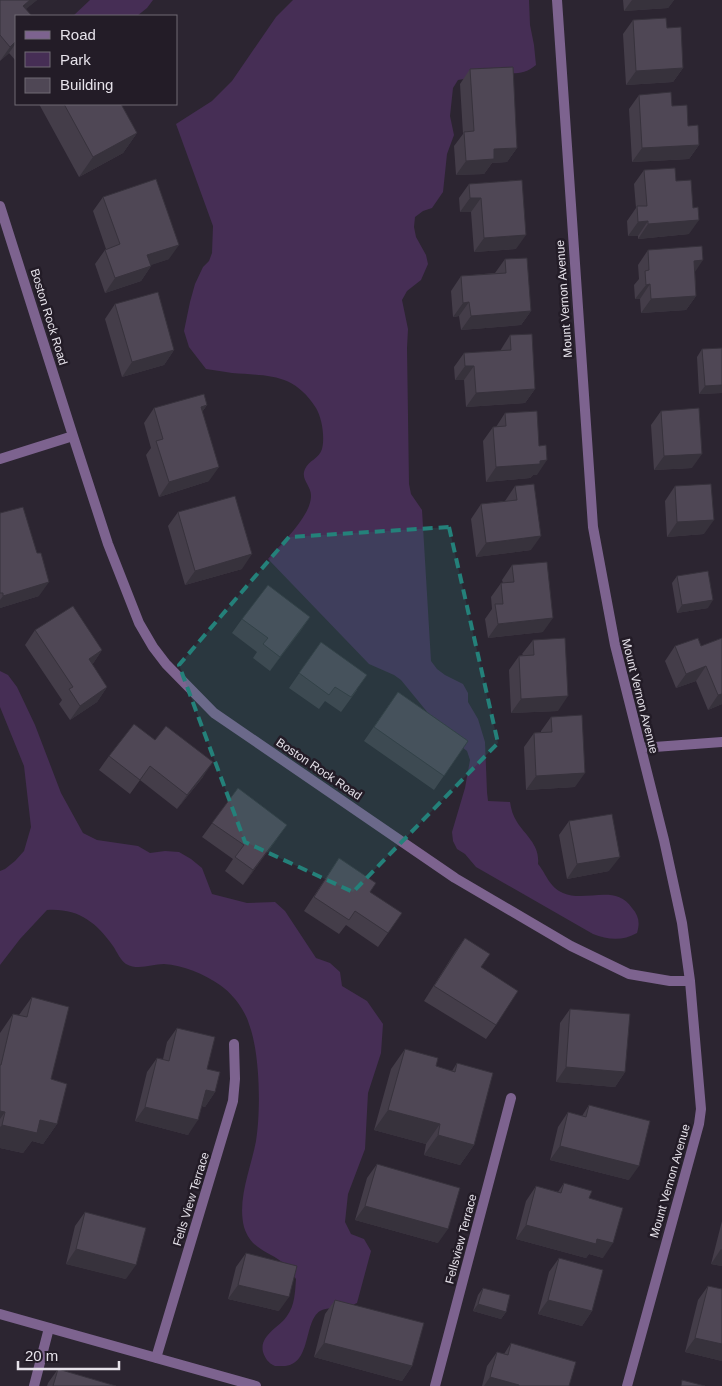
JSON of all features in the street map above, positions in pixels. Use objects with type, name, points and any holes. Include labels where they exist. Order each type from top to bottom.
[{"type":"street","name":"Mount Vernon Avenue","points":[[558,0],[593,526],[609,620],[682,924],[690,981],[701,1109],[627,1386]]},
{"type":"street","name":"Boston Rock Road","points":[[0,206],[108,544],[139,623],[153,647],[166,664],[214,713],[455,878],[571,946],[629,974],[656,979],[690,981]]},
{"type":"street","points":[[0,459],[73,436]]},
{"type":"street","points":[[641,748],[722,742]]},
{"type":"street","name":"Fells View Terrace","points":[[156,1358],[234,1102],[234,1044]]},
{"type":"street","name":"Fellsview Terrace","points":[[435,1386],[511,1098]]},
{"type":"street","points":[[0,1314],[256,1386]]},
{"type":"street","points":[[34,1386],[49,1328]]},
{"type":"highlighted area","points":[[449,527],[498,743],[353,892],[245,842],[179,665],[289,537]]},
{"type":"green space","points":[[90,0],[153,0],[138,15],[74,15]]},
{"type":"green space","points":[[293,0],[529,0],[530,25],[536,65],[521,73],[489,74],[458,80],[453,88],[450,116],[454,135],[447,154],[443,192],[432,208],[423,211],[415,217],[416,237],[426,255],[428,264],[421,280],[407,291],[402,300],[408,329],[409,484],[411,494],[422,510],[431,661],[445,675],[463,684],[468,693],[468,702],[478,719],[485,742],[488,801],[510,802],[516,820],[535,846],[538,864],[551,884],[558,890],[563,893],[581,896],[609,895],[625,901],[634,911],[638,920],[637,933],[632,936],[615,939],[593,934],[476,867],[465,854],[457,849],[453,841],[452,832],[465,788],[470,760],[467,751],[446,735],[401,680],[369,664],[268,559],[294,530],[306,513],[309,505],[311,493],[304,473],[309,463],[321,452],[323,444],[321,422],[316,408],[299,388],[280,378],[206,369],[189,347],[184,331],[195,284],[212,253],[213,226],[176,124],[212,101],[232,81],[276,17]]},
{"type":"green space","points":[[0,671],[8,675],[17,687],[35,725],[61,793],[83,833],[97,840],[138,846],[150,853],[179,852],[202,868],[212,894],[247,903],[275,902],[285,911],[316,958],[330,963],[340,972],[342,986],[367,1001],[383,1024],[381,1053],[368,1093],[365,1149],[348,1194],[345,1222],[351,1234],[364,1239],[371,1251],[357,1303],[345,1309],[320,1311],[311,1324],[303,1352],[292,1364],[273,1365],[265,1356],[263,1346],[267,1336],[290,1312],[296,1279],[282,1262],[255,1245],[247,1234],[242,1216],[243,1195],[258,1128],[259,1098],[253,1036],[238,1002],[220,985],[186,968],[164,964],[136,967],[126,964],[100,930],[85,918],[68,911],[47,910],[20,939],[0,965],[0,871],[15,861],[24,851],[31,827],[24,766],[0,707]]},
{"type":"building","points":[[0,0],[30,0],[23,6],[31,15],[15,15],[15,42],[10,47],[0,35]]},
{"type":"building","points":[[666,18],[667,28],[681,27],[683,68],[636,71],[633,20]]},
{"type":"building","points":[[513,67],[517,148],[494,149],[494,159],[466,161],[464,132],[474,131],[470,69]]},
{"type":"building","points":[[671,92],[672,106],[687,105],[688,126],[698,125],[699,145],[642,148],[639,95]]},
{"type":"building","points":[[65,105],[122,105],[137,133],[93,157]]},
{"type":"building","points":[[675,168],[676,181],[691,180],[693,208],[698,207],[699,220],[648,224],[648,221],[638,222],[637,206],[647,206],[644,170]]},
{"type":"building","points":[[156,179],[179,245],[147,255],[151,266],[115,278],[105,250],[120,244],[103,197]]},
{"type":"building","points":[[522,180],[526,235],[484,238],[481,198],[470,198],[469,184]]},
{"type":"building","points":[[702,246],[703,260],[694,261],[696,296],[651,299],[650,284],[646,285],[645,271],[649,270],[648,250]]},
{"type":"building","points":[[527,258],[531,311],[471,316],[469,302],[463,303],[461,276],[506,273],[505,259]]},
{"type":"building","points":[[158,292],[174,350],[132,362],[115,304]]},
{"type":"building","points":[[532,334],[535,389],[476,393],[474,366],[465,366],[464,353],[511,350],[510,335]]},
{"type":"building","points":[[722,348],[722,385],[705,386],[702,349]]},
{"type":"building","points":[[204,394],[207,405],[201,407],[219,467],[169,482],[156,441],[163,439],[154,408]]},
{"type":"building","points":[[699,408],[702,454],[664,456],[661,411]]},
{"type":"building","points":[[537,411],[539,446],[546,445],[547,460],[540,461],[540,464],[496,467],[493,427],[506,426],[505,413]]},
{"type":"building","points":[[534,484],[541,536],[486,543],[481,504],[517,500],[515,486]]},
{"type":"building","points":[[711,484],[714,520],[677,522],[675,486]]},
{"type":"building","points":[[235,496],[252,554],[195,571],[178,512]]},
{"type":"building","points":[[23,507],[37,553],[41,553],[49,582],[3,596],[3,593],[0,593],[0,513]]},
{"type":"building","points":[[547,562],[553,618],[498,624],[495,604],[503,604],[501,583],[514,582],[512,565]]},
{"type":"building","points":[[708,571],[713,600],[682,605],[677,576]]},
{"type":"building","points":[[268,585],[310,617],[280,657],[263,644],[268,638],[242,619]]},
{"type":"building","points":[[73,606],[102,650],[89,659],[107,687],[80,706],[69,689],[73,687],[35,630]]},
{"type":"building","points":[[565,638],[568,696],[521,699],[519,656],[534,655],[533,640]]},
{"type":"building","points":[[698,638],[701,646],[722,638],[722,694],[718,695],[706,666],[686,674],[675,646]]},
{"type":"building","points":[[321,642],[367,675],[351,697],[335,687],[329,695],[299,673]]},
{"type":"building","points":[[398,692],[468,741],[444,776],[374,727]]},
{"type":"building","points":[[582,715],[585,773],[536,776],[534,733],[552,732],[551,717]]},
{"type":"building","points":[[134,724],[155,740],[166,726],[213,762],[187,795],[150,766],[140,780],[109,756]]},
{"type":"building","points":[[238,788],[287,825],[253,870],[235,857],[244,845],[212,823]]},
{"type":"building","points":[[612,814],[620,857],[577,864],[569,821]]},
{"type":"building","points":[[339,858],[376,883],[370,892],[402,913],[388,933],[355,911],[349,920],[314,897]]},
{"type":"building","points":[[465,938],[490,954],[481,967],[518,991],[496,1025],[434,986]]},
{"type":"building","points":[[32,997],[69,1007],[51,1079],[67,1084],[57,1124],[40,1120],[37,1133],[2,1125],[5,1112],[0,1111],[0,1065],[13,1014],[27,1017]]},
{"type":"building","points":[[570,1009],[630,1014],[625,1072],[566,1067]]},
{"type":"building","points":[[177,1028],[215,1037],[207,1069],[220,1072],[215,1092],[206,1090],[198,1120],[145,1107],[157,1058],[169,1061]]},
{"type":"building","points":[[405,1049],[438,1058],[436,1066],[455,1072],[457,1063],[493,1073],[474,1145],[438,1135],[440,1124],[388,1110]]},
{"type":"building","points":[[589,1105],[650,1121],[639,1166],[560,1146],[568,1112],[586,1117]]},
{"type":"building","points":[[377,1164],[460,1188],[448,1229],[365,1206]]},
{"type":"building","points":[[564,1183],[592,1191],[589,1198],[623,1208],[613,1243],[597,1239],[596,1244],[526,1225],[536,1186],[561,1193]]},
{"type":"building","points":[[85,1212],[146,1228],[136,1265],[76,1249]]},
{"type":"building","points":[[246,1253],[297,1266],[289,1297],[238,1285]]},
{"type":"building","points":[[559,1258],[603,1270],[592,1311],[548,1300]]},
{"type":"building","points":[[708,1286],[722,1289],[722,1344],[695,1338]]},
{"type":"building","points":[[483,1288],[510,1295],[506,1312],[478,1304]]},
{"type":"building","points":[[335,1300],[424,1323],[412,1366],[324,1343]]},
{"type":"building","points":[[511,1343],[576,1362],[569,1386],[519,1386],[490,1377],[497,1352],[508,1355]]},
{"type":"building","points":[[58,1369],[116,1386],[53,1386]]},
{"type":"building","points":[[682,1380],[705,1386],[681,1386]]}]
